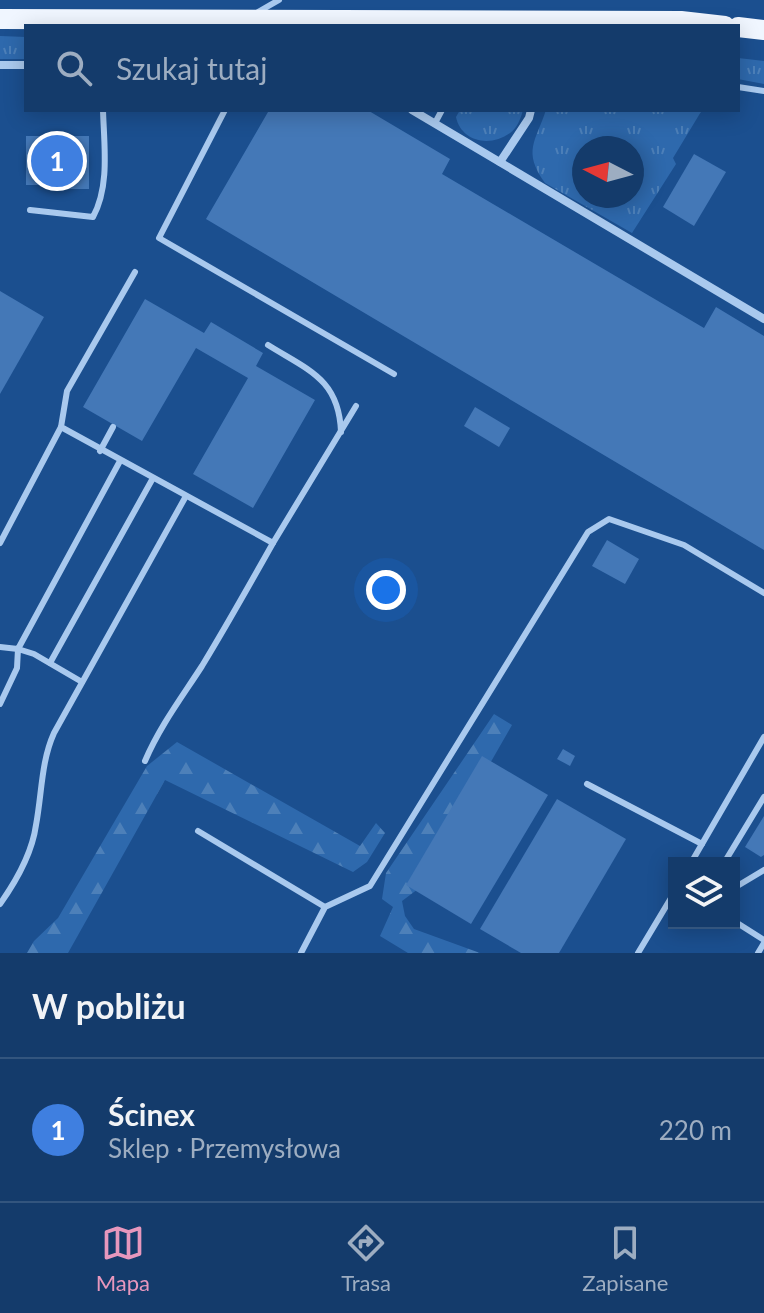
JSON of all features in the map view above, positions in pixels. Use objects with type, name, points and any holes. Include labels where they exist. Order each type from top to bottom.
[{"type":"main road","points":[[0,19],[681,21],[707,24]]},
{"type":"main road","points":[[740,27],[764,30]]},
{"type":"street","points":[[0,65],[24,65]]},
{"type":"street","points":[[416,112],[764,319]]},
{"type":"street","points":[[500,162],[530,112]]},
{"type":"lane","points":[[246,20],[279,0]]},
{"type":"lane","points":[[740,87],[764,91]]},
{"type":"lane","points":[[30,210],[93,217],[101,203],[105,171],[103,112]]},
{"type":"lane","points":[[224,112],[159,238],[394,374]]},
{"type":"lane","points":[[435,123],[441,112]]},
{"type":"lane","points":[[0,543],[61,427],[67,391],[135,272]]},
{"type":"lane","points":[[268,345],[324,380],[340,410],[341,432]]},
{"type":"lane","points":[[145,761],[159,729],[174,711],[356,406]]},
{"type":"lane","points":[[61,427],[273,543]]},
{"type":"lane","points":[[100,451],[113,427]]},
{"type":"lane","points":[[0,704],[17,668],[18,649],[120,461]]},
{"type":"lane","points":[[50,663],[153,478]]},
{"type":"lane","points":[[0,904],[14,886],[31,849],[45,753],[186,496]]},
{"type":"lane","points":[[301,953],[325,907],[370,886],[588,532],[609,519],[639,529],[684,545],[764,593]]},
{"type":"lane","points":[[0,647],[18,649],[82,682]]},
{"type":"lane","points":[[694,857],[764,737]]},
{"type":"lane","points":[[587,784],[702,844]]},
{"type":"lane","points":[[728,857],[764,797]]},
{"type":"lane","points":[[198,831],[325,907]]},
{"type":"lane","points":[[740,884],[764,870]]},
{"type":"lane","points":[[638,953],[668,903]]},
{"type":"lane","points":[[740,925],[764,942],[758,953]]},
{"type":"green space","points":[[0,36],[24,37],[24,59],[0,59]]},
{"type":"green space","points":[[740,58],[764,61],[764,84],[740,79]]},
{"type":"green space","points":[[459,112],[522,112],[510,133],[485,141],[470,137],[456,117]]},
{"type":"green space","points":[[545,112],[701,112],[673,158],[676,164],[632,233],[588,208],[644,208],[644,136],[572,136],[572,199],[545,183],[534,162],[533,146]]},
{"type":"green space","points":[[494,714],[512,725],[418,889],[402,901],[405,916],[414,929],[480,953],[408,953],[380,936],[393,907],[382,899],[386,873]]},
{"type":"green space","points":[[177,742],[360,846],[376,823],[385,833],[367,862],[353,872],[165,780],[68,953],[27,953],[34,941],[58,918],[147,766]]},
{"type":"building","points":[[268,112],[371,112],[450,159],[442,174],[704,328],[716,307],[764,336],[764,550],[206,219]]},
{"type":"building","points":[[26,136],[89,136],[89,189],[65,189],[65,185],[26,185]]},
{"type":"building","points":[[694,154],[726,172],[694,226],[663,207]]},
{"type":"building","points":[[0,291],[44,317],[0,394]]},
{"type":"building","points":[[145,299],[204,333],[211,322],[263,353],[256,366],[315,400],[253,508],[193,474],[248,378],[196,348],[142,441],[83,407]]},
{"type":"building","points":[[475,407],[510,428],[499,447],[464,426]]},
{"type":"building","points":[[607,540],[639,559],[625,584],[592,566]]},
{"type":"building","points":[[563,749],[575,756],[570,766],[557,759]]},
{"type":"building","points":[[482,756],[548,795],[471,924],[406,885]]},
{"type":"building","points":[[557,799],[626,839],[559,953],[521,953],[480,929]]},
{"type":"building","points":[[764,816],[764,855],[761,857],[745,847]]},
{"type":"place","name":"Ścinex","points":[[57,161]]}]
